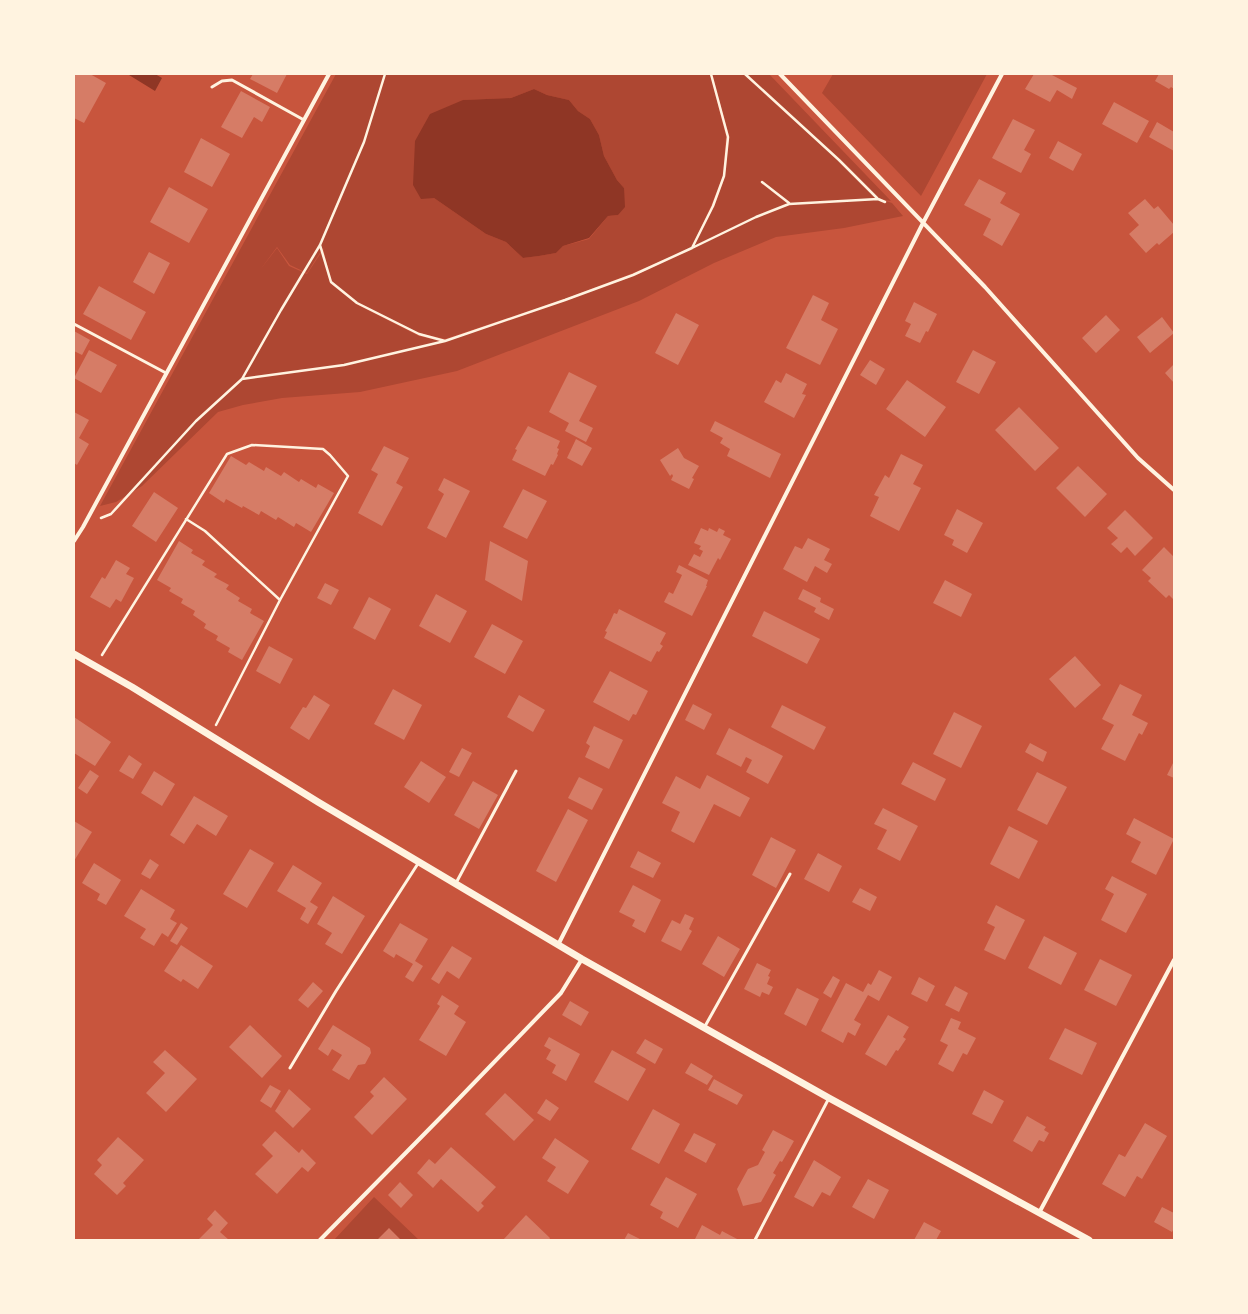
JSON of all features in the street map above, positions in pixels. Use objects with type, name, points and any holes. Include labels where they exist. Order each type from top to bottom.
[{"type":"street","points":[[74,541],[329,74]]},
{"type":"street","points":[[780,74],[985,288],[1138,458],[1174,490]]},
{"type":"street","points":[[558,945],[923,223],[1002,74]]},
{"type":"street","points":[[74,654],[132,687],[318,802],[558,945],[704,1028],[1039,1213],[1081,1238],[1089,1240]]},
{"type":"street","points":[[320,1240],[561,993],[582,958]]},
{"type":"street","points":[[1039,1213],[1174,960]]},
{"type":"lane","points":[[212,87],[222,81],[232,80],[304,120]]},
{"type":"lane","points":[[74,324],[166,374]]},
{"type":"lane","points":[[455,884],[516,770]]},
{"type":"lane","points":[[290,1068],[336,990],[419,862]]},
{"type":"lane","points":[[704,1028],[790,874]]},
{"type":"lane","points":[[755,1240],[830,1098]]},
{"type":"path","points":[[83,527],[111,514],[196,421],[242,379],[320,244],[364,142],[385,74]]},
{"type":"path","points":[[692,248],[713,206],[724,176],[728,137],[711,74]]},
{"type":"path","points":[[745,74],[878,198],[891,205]]},
{"type":"path","points":[[762,182],[789,204]]},
{"type":"path","points":[[242,379],[344,365],[445,341],[620,280],[692,248],[756,217],[789,204],[878,198]]},
{"type":"path","points":[[320,244],[331,282],[357,303],[419,334],[445,341]]},
{"type":"path","points":[[96,666],[186,518],[227,454],[252,445],[323,449],[348,476],[280,600],[211,736]]},
{"type":"path","points":[[186,518],[205,531],[280,600]]},
{"type":"shaded area","points":[[155,74],[162,78],[155,91],[129,75]]},
{"type":"shaded area","points":[[336,74],[710,74],[726,136],[723,176],[693,245],[714,207],[725,176],[729,136],[712,74],[769,74],[891,201],[879,199],[892,203],[903,216],[844,228],[776,237],[714,263],[639,301],[457,371],[360,392],[282,398],[243,405],[218,412],[142,486],[116,502],[100,506]],"holes":[[[534,89],[547,95],[569,100],[578,111],[590,119],[599,135],[604,156],[617,180],[624,188],[618,215],[608,216],[589,239],[563,246],[556,253],[523,258],[506,242],[486,234],[434,198],[463,100],[511,98]],[[277,247],[290,265],[307,273],[323,248],[331,281],[357,303],[419,333],[445,339],[565,299],[633,273],[692,248],[634,276],[445,342],[419,336],[356,304],[330,283],[323,250],[307,274],[289,266],[277,248],[260,270]]]},
{"type":"shaded area","points":[[833,74],[987,74],[921,196],[822,93]]},
{"type":"shaded area","points":[[534,89],[547,95],[569,100],[578,111],[590,119],[599,135],[604,156],[617,180],[624,188],[625,207],[618,215],[608,216],[589,238],[563,246],[556,253],[523,258],[506,242],[486,234],[434,198],[421,199],[413,185],[415,141],[430,114],[463,100],[511,98]]},
{"type":"shaded area","points":[[374,1197],[419,1240],[334,1240]]},
{"type":"building","points":[[74,74],[90,74],[106,83],[84,123],[74,118]]},
{"type":"building","points":[[253,74],[287,74],[277,93],[250,79]]},
{"type":"building","points":[[1034,74],[1050,74],[1077,88],[1072,99],[1057,90],[1050,102],[1025,89]]},
{"type":"building","points":[[1159,74],[1174,74],[1174,89],[1171,87],[1169,89],[1155,81]]},
{"type":"building","points":[[241,91],[270,107],[262,122],[254,117],[242,138],[221,127]]},
{"type":"building","points":[[1114,102],[1149,121],[1137,143],[1102,124]]},
{"type":"building","points":[[1013,119],[1035,130],[1024,150],[1031,154],[1021,173],[992,158]]},
{"type":"building","points":[[1157,122],[1174,132],[1174,151],[1149,137]]},
{"type":"building","points":[[201,138],[230,154],[212,187],[184,172]]},
{"type":"building","points":[[1058,141],[1082,154],[1073,171],[1049,158]]},
{"type":"building","points":[[979,179],[1006,193],[1000,203],[1020,214],[1002,246],[983,235],[991,219],[964,205]]},
{"type":"building","points":[[169,187],[208,209],[189,243],[150,222]]},
{"type":"building","points":[[1145,199],[1154,209],[1158,206],[1174,225],[1174,232],[1159,245],[1157,243],[1146,253],[1129,234],[1139,225],[1128,213]]},
{"type":"building","points":[[149,252],[170,263],[154,294],[133,282]]},
{"type":"building","points":[[99,286],[146,312],[131,340],[83,314]]},
{"type":"building","points":[[813,295],[829,303],[821,320],[838,329],[820,365],[786,348]]},
{"type":"building","points":[[914,302],[937,314],[928,332],[926,331],[920,343],[905,336],[911,324],[905,321]]},
{"type":"building","points":[[676,313],[699,325],[678,365],[655,353]]},
{"type":"building","points":[[1106,315],[1120,330],[1096,353],[1082,338]]},
{"type":"building","points":[[1162,317],[1174,333],[1150,353],[1137,337]]},
{"type":"building","points":[[74,331],[90,340],[82,355],[74,351]]},
{"type":"building","points":[[89,350],[117,365],[101,393],[74,378]]},
{"type":"building","points":[[973,350],[996,362],[979,394],[956,382]]},
{"type":"building","points":[[870,360],[885,369],[876,385],[860,375]]},
{"type":"building","points":[[1174,364],[1174,383],[1165,373]]},
{"type":"building","points":[[569,372],[597,386],[579,421],[593,428],[586,442],[565,431],[569,423],[549,412]]},
{"type":"building","points":[[786,373],[807,384],[802,394],[806,395],[794,418],[764,402],[776,380],[781,383]]},
{"type":"building","points":[[907,380],[946,407],[925,437],[886,409]]},
{"type":"building","points":[[1019,407],[1059,448],[1035,471],[995,430]]},
{"type":"building","points":[[74,412],[89,420],[79,438],[89,444],[77,465],[74,463]]},
{"type":"building","points":[[715,421],[781,454],[770,478],[727,456],[730,449],[720,443],[723,438],[710,431]]},
{"type":"building","points":[[528,426],[560,441],[557,448],[559,449],[558,455],[553,465],[551,464],[545,476],[512,460],[517,450],[515,449]]},
{"type":"building","points":[[576,439],[592,448],[582,466],[567,458]]},
{"type":"building","points":[[384,446],[409,458],[396,483],[403,487],[382,526],[358,513],[378,474],[371,470]]},
{"type":"building","points":[[678,448],[684,458],[699,466],[692,478],[694,479],[689,489],[671,480],[673,476],[672,474],[670,476],[660,460]]},
{"type":"building","points":[[901,454],[923,465],[913,484],[921,488],[899,531],[870,516],[879,497],[874,495],[885,475],[889,478]]},
{"type":"building","points":[[231,456],[246,465],[249,462],[264,471],[266,467],[281,476],[284,472],[299,482],[301,479],[316,488],[318,484],[334,493],[311,532],[296,523],[294,527],[278,517],[276,520],[261,511],[259,515],[226,499],[224,503],[209,493]]},
{"type":"building","points":[[1078,466],[1107,494],[1085,517],[1056,488]]},
{"type":"building","points":[[444,478],[470,491],[446,538],[427,528],[444,494],[438,490]]},
{"type":"building","points":[[523,489],[547,501],[527,539],[503,527]]},
{"type":"building","points":[[154,492],[178,508],[156,542],[132,526]]},
{"type":"building","points":[[957,509],[983,523],[967,553],[952,545],[954,540],[944,535]]},
{"type":"building","points":[[1125,510],[1153,538],[1135,556],[1127,547],[1121,553],[1111,544],[1118,538],[1107,528]]},
{"type":"building","points":[[701,528],[708,531],[709,528],[717,532],[719,528],[725,531],[723,535],[731,539],[720,560],[718,558],[709,575],[688,565],[694,554],[700,557],[703,551],[699,549],[701,546],[694,543]]},
{"type":"building","points":[[808,538],[830,549],[824,560],[832,564],[827,573],[815,566],[807,582],[783,569],[795,546],[802,549]]},
{"type":"building","points":[[179,541],[193,550],[191,553],[205,561],[202,565],[217,574],[214,577],[229,585],[226,589],[240,598],[238,601],[252,609],[250,613],[264,621],[242,660],[228,652],[230,648],[216,640],[218,636],[204,628],[206,624],[193,615],[195,611],[181,603],[183,599],[169,591],[171,588],[157,580]]},
{"type":"building","points":[[490,541],[528,561],[522,601],[485,580]]},
{"type":"building","points":[[1164,547],[1174,557],[1174,600],[1169,595],[1166,598],[1148,581],[1151,578],[1142,570]]},
{"type":"building","points":[[116,560],[130,568],[126,574],[134,578],[121,602],[116,599],[110,608],[90,597],[102,577],[105,579]]},
{"type":"building","points":[[679,565],[708,580],[707,586],[692,616],[664,602],[669,592],[673,594],[682,575],[676,572]]},
{"type":"building","points":[[945,580],[972,594],[961,617],[933,603]]},
{"type":"building","points":[[325,583],[339,590],[331,605],[317,598]]},
{"type":"building","points":[[803,589],[821,598],[820,602],[834,609],[829,620],[814,612],[816,608],[798,599]]},
{"type":"building","points":[[436,594],[467,611],[450,643],[419,626]]},
{"type":"building","points":[[369,597],[391,609],[375,640],[353,628]]},
{"type":"building","points":[[619,609],[666,633],[660,644],[663,646],[659,652],[657,651],[651,662],[604,638],[607,632],[605,631],[614,613],[617,614]]},
{"type":"building","points":[[764,611],[820,639],[807,664],[752,636]]},
{"type":"building","points":[[492,624],[523,641],[505,674],[474,657]]},
{"type":"building","points":[[269,646],[293,659],[280,684],[256,671]]},
{"type":"building","points":[[1075,656],[1101,685],[1075,708],[1049,679]]},
{"type":"building","points":[[610,671],[648,691],[636,715],[633,714],[629,721],[593,702]]},
{"type":"building","points":[[1120,684],[1142,695],[1132,715],[1148,723],[1142,735],[1139,733],[1125,761],[1101,749],[1114,725],[1102,719]]},
{"type":"building","points":[[393,689],[422,705],[404,740],[374,724]]},
{"type":"building","points":[[314,695],[330,705],[309,740],[290,728],[303,707],[306,708]]},
{"type":"building","points":[[519,695],[545,710],[533,732],[507,717]]},
{"type":"building","points":[[693,704],[712,714],[704,730],[685,720]]},
{"type":"building","points":[[782,705],[826,727],[814,750],[771,727]]},
{"type":"building","points":[[954,712],[982,726],[961,768],[933,754]]},
{"type":"building","points":[[74,717],[111,742],[95,766],[74,753]]},
{"type":"building","points":[[594,726],[623,740],[609,769],[585,757],[590,746],[586,743]]},
{"type":"building","points":[[729,728],[783,756],[768,784],[746,772],[752,760],[746,757],[741,767],[716,754]]},
{"type":"building","points":[[1030,743],[1047,752],[1043,762],[1025,752]]},
{"type":"building","points":[[462,748],[472,753],[459,777],[449,772]]},
{"type":"building","points":[[129,755],[142,764],[133,779],[119,771]]},
{"type":"building","points":[[421,761],[446,777],[429,803],[404,787]]},
{"type":"building","points":[[1174,761],[1174,778],[1167,775]]},
{"type":"building","points":[[913,762],[946,779],[935,801],[901,784]]},
{"type":"building","points":[[90,770],[99,776],[87,794],[78,788]]},
{"type":"building","points":[[154,771],[175,784],[162,806],[141,793]]},
{"type":"building","points":[[1037,772],[1067,787],[1047,825],[1017,810]]},
{"type":"building","points":[[707,775],[750,798],[740,817],[714,804],[694,843],[671,831],[680,812],[662,803],[676,776],[700,789]]},
{"type":"building","points":[[579,777],[603,789],[592,810],[568,798]]},
{"type":"building","points":[[473,781],[498,795],[479,829],[454,815]]},
{"type":"building","points":[[194,796],[228,816],[216,836],[197,824],[184,844],[170,835]]},
{"type":"building","points":[[883,808],[918,826],[900,861],[877,849],[887,830],[874,824]]},
{"type":"building","points":[[568,809],[588,820],[556,882],[536,871]]},
{"type":"building","points":[[1134,818],[1174,839],[1156,875],[1131,862],[1141,842],[1126,834]]},
{"type":"building","points":[[74,821],[92,832],[74,861]]},
{"type":"building","points":[[1009,826],[1038,841],[1019,879],[990,864]]},
{"type":"building","points":[[771,837],[796,850],[776,888],[752,875]]},
{"type":"building","points":[[250,849],[274,863],[247,908],[223,894]]},
{"type":"building","points":[[638,851],[661,863],[653,878],[630,867]]},
{"type":"building","points":[[818,853],[842,866],[829,892],[804,879]]},
{"type":"building","points":[[150,859],[159,865],[150,879],[141,874]]},
{"type":"building","points":[[94,863],[121,880],[106,905],[97,900],[100,894],[82,883]]},
{"type":"building","points":[[293,865],[322,883],[310,902],[318,907],[308,924],[300,919],[306,908],[277,891]]},
{"type":"building","points":[[1112,876],[1147,894],[1126,933],[1101,920],[1114,894],[1105,889]]},
{"type":"building","points":[[633,885],[661,900],[645,933],[632,926],[635,920],[619,912]]},
{"type":"building","points":[[860,888],[877,897],[870,911],[852,902]]},
{"type":"building","points":[[141,889],[175,910],[170,919],[177,923],[168,937],[162,933],[154,946],[140,938],[146,929],[124,916]]},
{"type":"building","points":[[333,896],[365,916],[342,954],[325,944],[332,933],[317,924]]},
{"type":"building","points":[[996,905],[1025,920],[1005,960],[984,950],[995,927],[987,923]]},
{"type":"building","points":[[685,914],[694,918],[689,929],[692,931],[681,951],[661,941],[672,920],[680,924]]},
{"type":"building","points":[[181,923],[188,928],[177,945],[170,941]]},
{"type":"building","points":[[400,923],[428,939],[415,961],[423,966],[413,982],[405,977],[413,964],[396,954],[394,958],[383,951]]},
{"type":"building","points":[[718,936],[740,949],[724,977],[702,964]]},
{"type":"building","points":[[1044,936],[1077,953],[1061,985],[1028,968]]},
{"type":"building","points":[[181,945],[213,966],[198,989],[183,979],[181,982],[164,971]]},
{"type":"building","points":[[452,946],[472,958],[459,979],[447,971],[439,984],[431,979]]},
{"type":"building","points":[[1100,959],[1132,975],[1116,1006],[1084,990]]},
{"type":"building","points":[[757,963],[771,970],[768,976],[770,977],[767,984],[773,987],[769,995],[762,992],[760,997],[744,989]]},
{"type":"building","points":[[879,970],[892,977],[879,1001],[868,995],[854,1020],[861,1024],[855,1036],[848,1032],[843,1043],[821,1031],[846,983],[863,992],[868,983],[871,985]]},
{"type":"building","points":[[833,976],[840,980],[831,998],[823,993]]},
{"type":"building","points":[[919,977],[935,986],[927,1002],[911,994]]},
{"type":"building","points":[[313,982],[323,991],[308,1008],[298,1000]]},
{"type":"building","points":[[955,986],[968,993],[959,1012],[945,1005]]},
{"type":"building","points":[[797,988],[819,999],[806,1026],[784,1014]]},
{"type":"building","points":[[442,995],[459,1006],[454,1014],[466,1022],[446,1056],[419,1040],[440,1006],[437,1004]]},
{"type":"building","points":[[570,1001],[589,1012],[581,1026],[562,1015]]},
{"type":"building","points":[[888,1015],[909,1027],[903,1037],[906,1039],[898,1051],[896,1050],[886,1066],[865,1054]]},
{"type":"building","points":[[951,1018],[961,1022],[958,1029],[976,1038],[967,1055],[963,1053],[953,1072],[938,1064],[948,1045],[940,1041]]},
{"type":"building","points":[[250,1025],[282,1056],[262,1078],[229,1047]]},
{"type":"building","points":[[333,1025],[370,1048],[371,1053],[365,1064],[358,1065],[349,1080],[332,1070],[342,1055],[332,1049],[328,1056],[318,1049]]},
{"type":"building","points":[[1065,1028],[1097,1043],[1082,1075],[1049,1059]]},
{"type":"building","points":[[549,1037],[580,1054],[566,1081],[552,1073],[556,1065],[546,1059],[551,1050],[544,1046]]},
{"type":"building","points":[[645,1039],[663,1049],[655,1064],[636,1053]]},
{"type":"building","points":[[165,1050],[197,1079],[166,1112],[146,1093],[165,1073],[153,1062]]},
{"type":"building","points":[[612,1050],[646,1069],[628,1101],[594,1082]]},
{"type":"building","points":[[691,1063],[713,1076],[707,1085],[685,1073]]},
{"type":"building","points":[[384,1077],[407,1099],[372,1135],[354,1117],[374,1096],[370,1092]]},
{"type":"building","points":[[714,1079],[743,1095],[737,1105],[708,1090]]},
{"type":"building","points":[[270,1085],[281,1091],[271,1108],[260,1101]]},
{"type":"building","points":[[289,1089],[311,1109],[293,1128],[275,1111]]},
{"type":"building","points":[[984,1090],[1004,1101],[992,1124],[972,1114]]},
{"type":"building","points":[[505,1093],[534,1120],[514,1141],[485,1114]]},
{"type":"building","points":[[546,1099],[559,1108],[550,1121],[537,1113]]},
{"type":"building","points":[[653,1109],[680,1124],[659,1164],[631,1149]]},
{"type":"building","points":[[1027,1116],[1046,1127],[1044,1130],[1049,1133],[1044,1142],[1039,1140],[1032,1152],[1013,1141]]},
{"type":"building","points":[[1145,1123],[1167,1136],[1142,1179],[1137,1176],[1125,1197],[1102,1184],[1119,1154],[1125,1157]]},
{"type":"building","points":[[773,1130],[794,1141],[782,1162],[780,1161],[773,1173],[776,1175],[761,1202],[743,1206],[737,1189],[748,1169],[758,1165],[765,1152],[762,1150]]},
{"type":"building","points":[[275,1131],[299,1153],[302,1149],[316,1163],[308,1172],[302,1167],[277,1194],[255,1174],[273,1156],[262,1145]]},
{"type":"building","points":[[694,1133],[716,1144],[706,1163],[684,1151]]},
{"type":"building","points":[[118,1137],[144,1160],[123,1183],[126,1186],[117,1195],[94,1174],[102,1165],[97,1160]]},
{"type":"building","points":[[555,1138],[589,1161],[568,1194],[547,1181],[556,1167],[542,1158]]},
{"type":"building","points":[[451,1147],[496,1187],[481,1203],[484,1206],[478,1212],[441,1179],[433,1188],[417,1173],[429,1159],[435,1164]]},
{"type":"building","points":[[814,1160],[841,1177],[830,1196],[822,1192],[813,1207],[794,1197]]},
{"type":"building","points":[[666,1177],[697,1194],[678,1228],[660,1218],[663,1212],[650,1205]]},
{"type":"building","points":[[868,1179],[889,1190],[874,1219],[852,1207]]},
{"type":"building","points":[[400,1182],[413,1195],[401,1208],[388,1195]]},
{"type":"building","points":[[1162,1207],[1174,1213],[1174,1228],[1172,1232],[1154,1222]]},
{"type":"building","points":[[215,1210],[228,1223],[220,1232],[229,1240],[198,1240],[213,1225],[207,1219]]},
{"type":"building","points":[[526,1215],[550,1238],[549,1240],[503,1240]]},
{"type":"building","points":[[924,1222],[941,1231],[936,1240],[914,1240]]},
{"type":"building","points":[[702,1225],[720,1235],[722,1231],[739,1240],[696,1240],[695,1239]]},
{"type":"building","points":[[389,1228],[401,1240],[377,1240]]},
{"type":"building","points":[[628,1233],[642,1240],[624,1240]]}]
